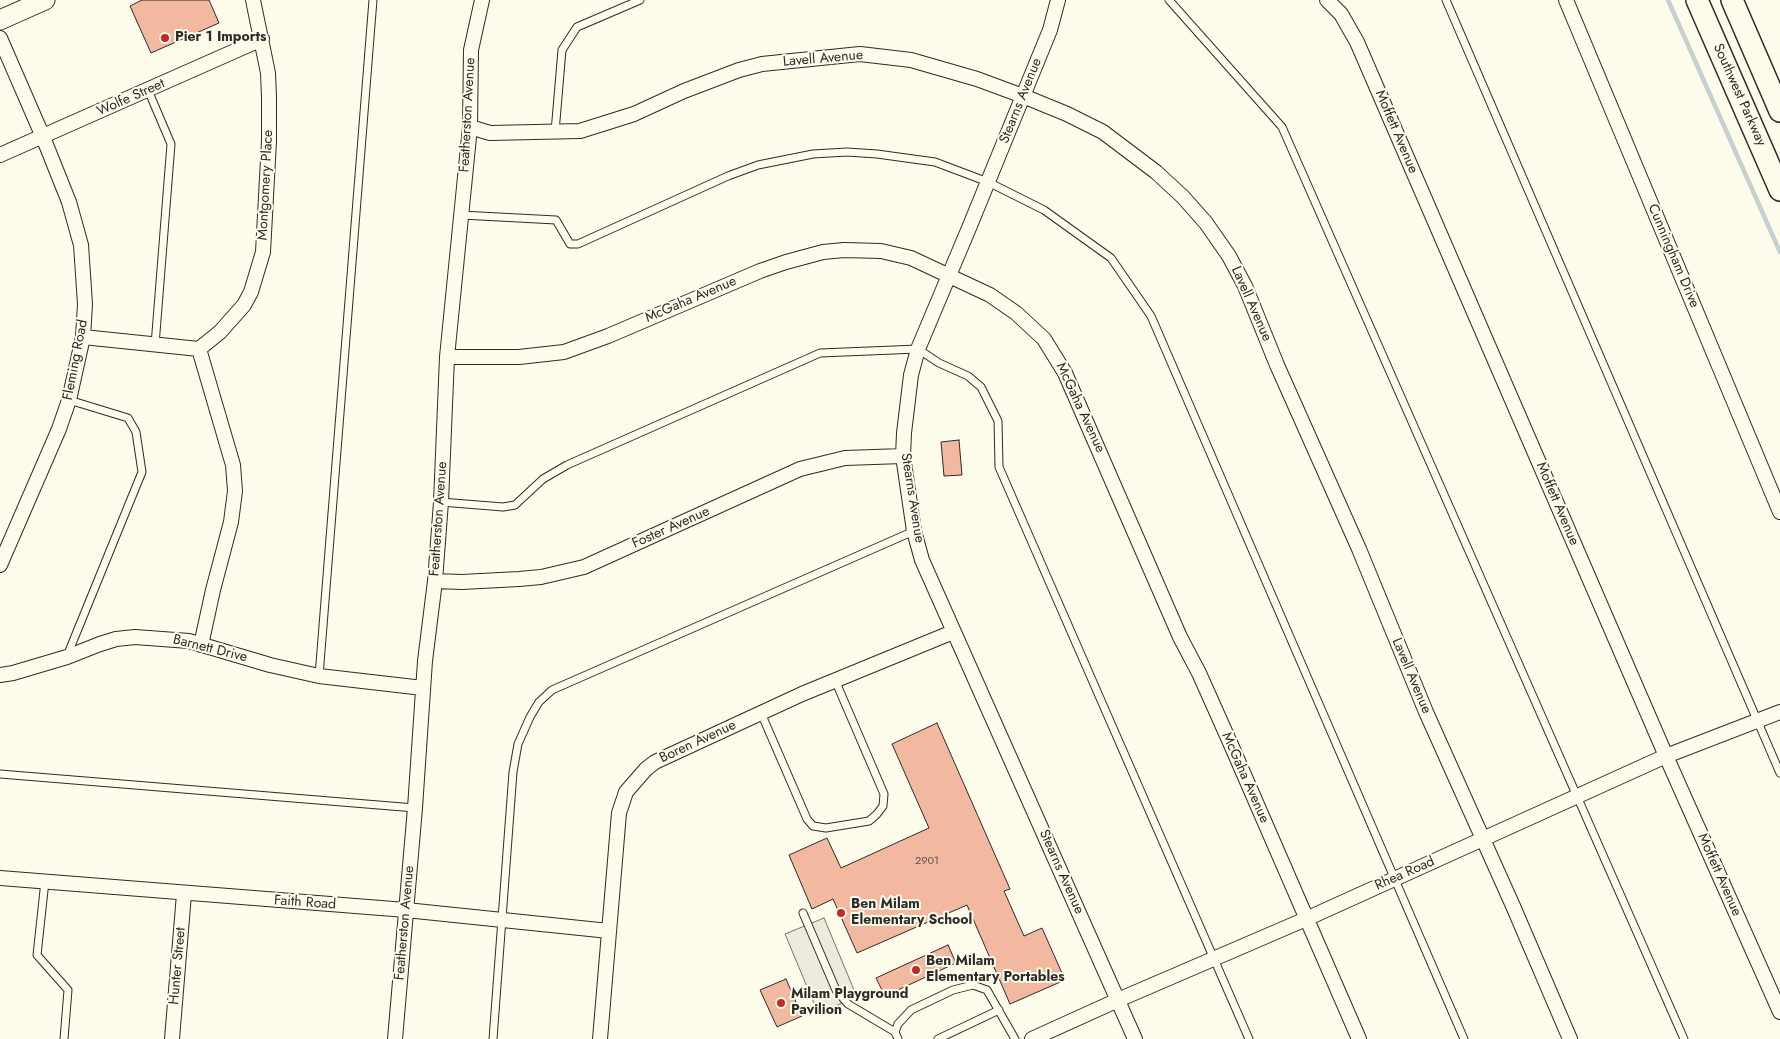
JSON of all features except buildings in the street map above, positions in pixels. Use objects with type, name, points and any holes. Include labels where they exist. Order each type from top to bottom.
[{"type":"main road","points":[[0,20],[44,0]]},
{"type":"main road","name":"Southwest Parkway","points":[[1697,0],[1780,190]]},
{"type":"main road","points":[[1732,0],[1780,111]]},
{"type":"street","name":"Montgomery Place","points":[[199,349],[220,332],[244,305],[251,292],[263,252],[269,141],[269,97],[268,73],[253,0]]},
{"type":"street","name":"Featherston Avenue","points":[[395,1039],[415,808],[423,688],[442,502],[446,357],[470,127],[471,50],[482,0]]},
{"type":"street","name":"Stearns Avenue","points":[[1058,0],[1050,30],[918,349],[911,375],[903,456],[914,531],[922,560],[1135,1039]]},
{"type":"street","name":"Moffett Avenue","points":[[1327,0],[1341,14],[1357,42],[1666,756],[1780,1012]]},
{"type":"street","name":"Cunningham Drive","points":[[1566,0],[1780,512]]},
{"type":"street","name":"Fleming Road","points":[[0,38],[69,202],[81,246],[85,304],[83,338],[69,400],[59,429],[0,565]]},
{"type":"street","name":"Wolfe Street","points":[[0,156],[262,39]]},
{"type":"street","name":"Lavell Avenue","points":[[470,127],[490,133],[580,131],[634,114],[684,91],[739,70],[762,64],[860,54],[911,60],[977,79],[1067,114],[1103,132],[1132,153],[1183,198],[1206,223],[1229,256],[1245,286],[1277,365],[1359,549],[1426,712],[1570,1039]]},
{"type":"street","name":"McGaha Avenue","points":[[446,357],[519,357],[564,352],[608,336],[760,271],[823,252],[844,250],[881,251],[911,258],[990,295],[1016,313],[1044,339],[1065,373],[1180,637],[1221,722],[1359,1039]]},
{"type":"street","points":[[83,338],[199,349],[233,465],[236,491],[231,522],[201,645]]},
{"type":"street","name":"Foster Avenue","points":[[435,581],[462,582],[519,579],[584,567],[800,469],[845,458],[903,456]]},
{"type":"street","name":"Boren Avenue","points":[[600,1039],[619,813],[626,792],[646,769],[655,762],[835,680],[953,632]]},
{"type":"street","name":"Barnett Drive","points":[[0,675],[67,657],[116,639],[135,637],[168,638],[189,641],[270,665],[319,676],[423,688]]},
{"type":"street","name":"Rhea Road","points":[[1032,1039],[1666,756],[1780,712]]},
{"type":"street","name":"Faith Road","points":[[0,878],[406,910],[609,931]]},
{"type":"street","name":"Hunter Street","points":[[172,1039],[184,894]]},
{"type":"lane","points":[[319,676],[373,0]]},
{"type":"lane","points":[[555,132],[562,50],[577,27],[640,0]]},
{"type":"lane","points":[[1169,0],[1282,127],[1684,1039]]},
{"type":"lane","points":[[1446,0],[1780,773]]},
{"type":"lane","points":[[148,90],[171,144],[155,345]]},
{"type":"lane","points":[[461,215],[556,220],[570,244],[578,244],[728,176],[750,168],[782,159],[813,154],[839,152],[877,154],[935,162],[988,182],[1044,210],[1111,258],[1151,316],[1464,1039]]},
{"type":"lane","points":[[442,502],[503,507],[515,505],[543,480],[567,466],[820,352],[918,349],[939,363],[968,376],[981,387],[992,406],[998,421],[999,467],[1249,1039]]},
{"type":"lane","points":[[67,657],[142,472],[136,432],[128,418],[69,400]]},
{"type":"lane","points":[[493,1039],[513,772],[518,744],[539,702],[552,690],[914,531]]},
{"type":"lane","points":[[760,713],[807,819],[813,826],[826,828],[869,821],[883,806],[884,794],[835,680]]},
{"type":"lane","points":[[0,774],[415,808]]},
{"type":"lane","points":[[45,881],[37,955],[68,990],[64,1039]]},
{"type":"lane","points":[[803,913],[836,990],[848,1004],[896,1035],[898,1024],[911,1010],[952,990],[973,985],[987,990],[1015,1039]]},
{"type":"lane","points":[[938,1039],[999,1010]]},
{"type":"shaded area","points":[[824,918],[857,997],[818,1013],[785,934]]},
{"type":"waterway","points":[[1668,0],[1780,252]]},
{"type":"place","name":"Pier 1 Imports","points":[[165,38]]},
{"type":"place","name":"Ben Milam Elementary School","points":[[841,913]]},
{"type":"place","name":"Ben Milam Elementary Portables","points":[[916,970]]},
{"type":"place","name":"Milam Playground Pavilion","points":[[781,1003]]}]
